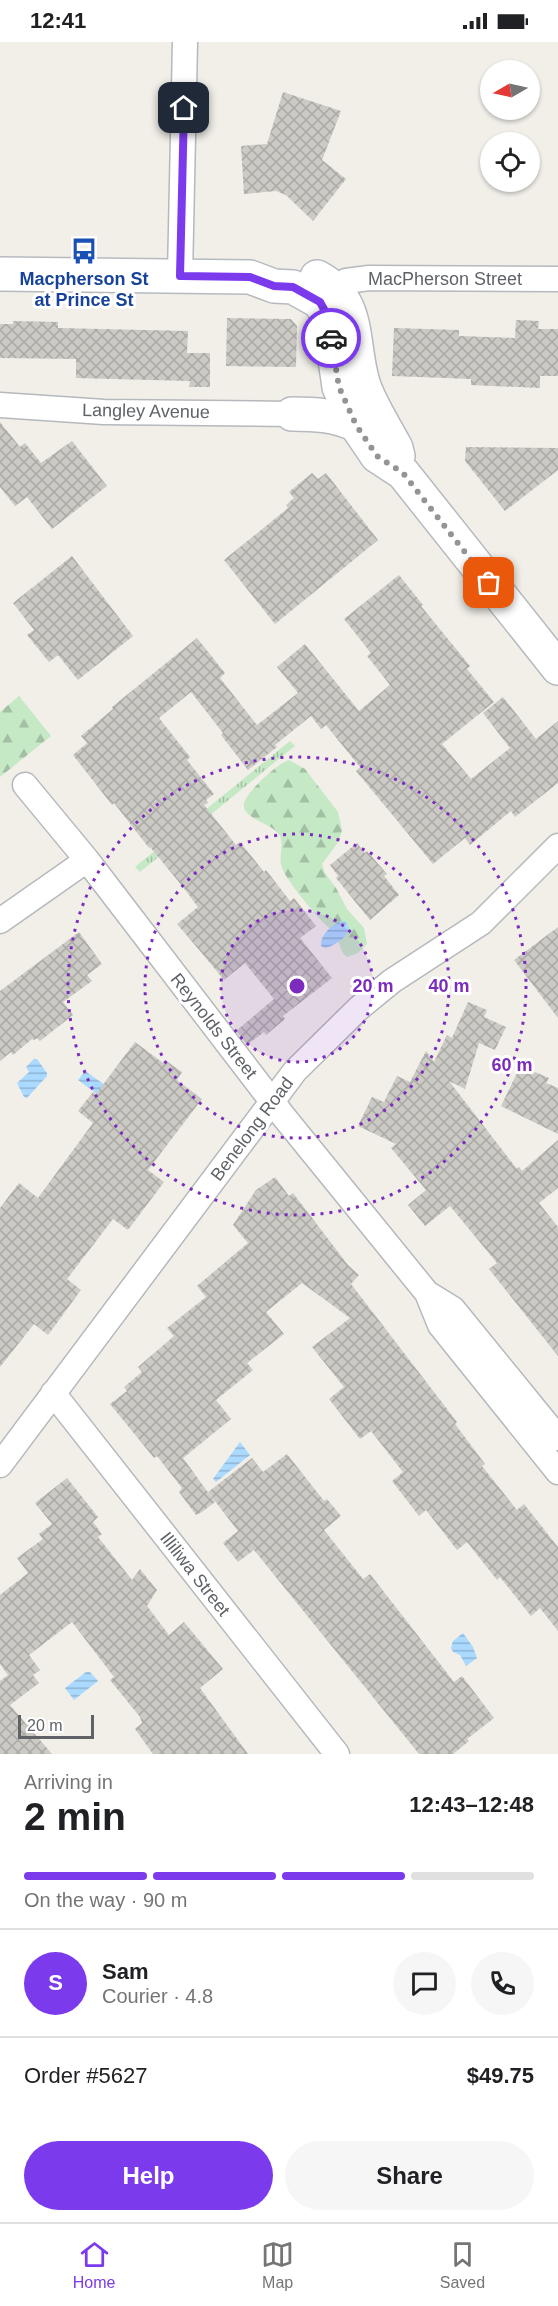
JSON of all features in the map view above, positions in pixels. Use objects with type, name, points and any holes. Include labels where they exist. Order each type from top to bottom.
[{"type":"main road","points":[[250,277],[275,266],[298,268],[325,281],[346,302],[351,314],[361,372],[369,401],[396,448],[403,473]]},
{"type":"main road","points":[[0,274],[250,277],[274,286],[293,287],[320,302],[326,313],[331,332],[339,387],[356,425],[377,456],[403,473],[558,668]]},
{"type":"main road","points":[[292,414],[325,415],[356,425]]},
{"type":"street","points":[[180,276],[185,42]]},
{"type":"street","name":"MacPherson Street","points":[[336,290],[346,281],[369,278],[558,279]]},
{"type":"street","name":"Langley Avenue","points":[[0,405],[104,412],[292,414]]},
{"type":"street","name":"Reynolds Street","points":[[25,785],[87,860],[273,1101],[427,1293],[440,1325],[558,1472]]},
{"type":"street","name":"Benelong Road","points":[[0,1465],[295,1071],[359,1008],[392,981],[481,923],[558,846]]},
{"type":"street","points":[[0,921],[87,860]]},
{"type":"street","name":"Reynolds Street","points":[[427,1293],[453,1309],[558,1438]]},
{"type":"street","name":"Illiliwa Street","points":[[53,1393],[337,1754]]},
{"type":"green space","points":[[19,696],[51,736],[0,777],[0,712]]},
{"type":"green space","points":[[290,741],[295,746],[140,872],[135,867]]},
{"type":"green space","points":[[289,760],[305,769],[338,812],[342,830],[339,841],[322,864],[347,909],[364,928],[367,944],[358,953],[347,957],[332,931],[320,920],[286,876],[281,864],[280,836],[272,828],[253,818],[244,809],[250,792],[278,766]]},
{"type":"water","points":[[340,921],[345,921],[349,927],[347,934],[333,945],[325,948],[321,946],[324,935]]},
{"type":"water","points":[[37,1059],[47,1076],[27,1098],[24,1097],[17,1083],[29,1072],[26,1067]]},
{"type":"water","points":[[85,1071],[108,1087],[101,1097],[78,1080]]},
{"type":"water","points":[[240,1442],[250,1455],[216,1482],[213,1479]]},
{"type":"water","points":[[463,1633],[473,1647],[477,1658],[466,1666],[460,1655],[453,1652],[451,1648],[453,1641]]},
{"type":"water","points":[[86,1672],[90,1672],[98,1681],[74,1700],[65,1688]]},
{"type":"building","points":[[283,92],[341,111],[322,160],[346,179],[313,221],[286,195],[276,191],[244,194],[241,146],[267,144]]},
{"type":"building","points":[[227,318],[291,319],[297,326],[296,367],[226,366]]},
{"type":"building","points":[[516,320],[539,321],[538,329],[558,329],[558,376],[540,376],[540,388],[471,385],[471,379],[392,376],[394,328],[459,330],[459,336],[515,338]]},
{"type":"building","points":[[13,321],[58,322],[58,328],[188,331],[187,353],[210,353],[210,387],[189,387],[190,381],[76,378],[76,359],[0,358],[0,324],[13,324]]},
{"type":"building","points":[[0,422],[20,447],[25,443],[41,463],[72,441],[107,486],[52,529],[27,497],[15,506],[0,487]]},
{"type":"building","points":[[466,447],[558,448],[558,470],[505,511],[465,461]]},
{"type":"building","points":[[312,473],[318,479],[326,473],[378,540],[275,624],[224,560],[288,508],[286,505],[294,498],[289,492]]},
{"type":"building","points":[[72,556],[133,636],[78,680],[58,655],[49,662],[27,635],[34,630],[13,603]]},
{"type":"building","points":[[399,575],[470,666],[467,669],[494,702],[442,744],[471,779],[510,748],[483,713],[503,697],[536,739],[558,721],[558,783],[515,817],[511,811],[470,845],[465,838],[433,864],[356,771],[360,767],[326,725],[321,729],[311,716],[248,770],[191,692],[159,718],[190,757],[187,760],[214,794],[206,800],[208,803],[204,805],[236,845],[240,842],[290,901],[294,898],[316,926],[300,938],[332,978],[283,1016],[285,1019],[266,1035],[264,1032],[247,1045],[236,1031],[274,999],[245,963],[224,980],[177,924],[198,907],[73,755],[87,743],[81,736],[113,709],[112,707],[197,638],[225,673],[220,678],[257,725],[298,693],[277,667],[305,644],[359,711],[390,685],[367,656],[371,653],[344,619]]},
{"type":"building","points":[[357,843],[387,874],[384,876],[399,895],[370,920],[336,878],[338,876],[330,865]]},
{"type":"building","points":[[558,927],[558,1018],[514,960]]},
{"type":"building","points":[[79,932],[102,964],[87,975],[92,981],[63,1002],[73,1015],[40,1041],[37,1038],[32,1039],[13,1055],[11,1052],[0,1061],[0,991]]},
{"type":"building","points":[[468,1002],[487,1010],[484,1017],[506,1027],[495,1050],[479,1043],[465,1089],[449,1081],[517,1169],[519,1167],[522,1171],[558,1140],[558,1188],[539,1203],[558,1227],[558,1356],[489,1269],[497,1263],[450,1206],[425,1226],[408,1205],[426,1190],[391,1148],[396,1144],[358,1126],[372,1097],[384,1102],[397,1076],[410,1082],[426,1051],[434,1062],[447,1035],[452,1038]]},
{"type":"building","points":[[135,1042],[163,1063],[165,1060],[182,1072],[177,1080],[202,1099],[148,1170],[164,1182],[128,1230],[113,1219],[67,1279],[81,1290],[48,1335],[34,1324],[0,1367],[0,1208],[19,1183],[38,1198],[93,1123],[78,1111],[93,1092],[96,1094]]},
{"type":"building","points":[[519,1069],[528,1073],[530,1070],[549,1078],[546,1083],[558,1088],[558,1134],[501,1106]]},
{"type":"building","points":[[275,1177],[289,1196],[293,1193],[348,1265],[359,1275],[351,1284],[457,1422],[455,1424],[485,1464],[482,1466],[517,1510],[524,1504],[558,1547],[558,1631],[540,1608],[531,1616],[500,1577],[497,1580],[467,1542],[457,1550],[426,1510],[419,1516],[392,1481],[403,1472],[371,1431],[360,1439],[329,1399],[344,1387],[312,1347],[350,1318],[302,1283],[266,1312],[284,1334],[247,1363],[253,1370],[216,1400],[231,1419],[183,1458],[215,1502],[202,1512],[196,1515],[179,1492],[182,1488],[157,1456],[154,1458],[110,1404],[127,1391],[124,1387],[142,1372],[138,1367],[174,1336],[167,1328],[206,1297],[197,1286],[248,1243],[233,1225],[256,1190]]},
{"type":"building","points":[[287,1454],[324,1501],[327,1499],[341,1516],[324,1530],[363,1579],[370,1574],[454,1682],[462,1676],[494,1718],[467,1739],[469,1741],[453,1754],[419,1754],[254,1550],[238,1562],[223,1543],[238,1531],[208,1492],[252,1458],[263,1472]]},
{"type":"building","points":[[67,1478],[98,1517],[93,1522],[102,1534],[98,1537],[132,1580],[140,1569],[157,1590],[147,1606],[169,1635],[184,1622],[223,1669],[200,1688],[248,1754],[153,1754],[135,1729],[142,1723],[140,1717],[110,1680],[114,1677],[72,1622],[29,1655],[40,1670],[33,1675],[39,1683],[10,1705],[52,1754],[0,1754],[0,1681],[8,1675],[0,1664],[0,1595],[28,1573],[17,1558],[43,1539],[39,1534],[52,1524],[35,1503]]},
{"type":"way so far","points":[[331,338],[339,387],[356,425],[377,456],[403,473],[489,583]]},
{"type":"place","name":"Macpherson St at Prince St","points":[[84,251]]},
{"type":"route","points":[[184,108],[180,276],[250,277],[274,286],[293,287],[320,302],[326,313],[331,338]]}]
